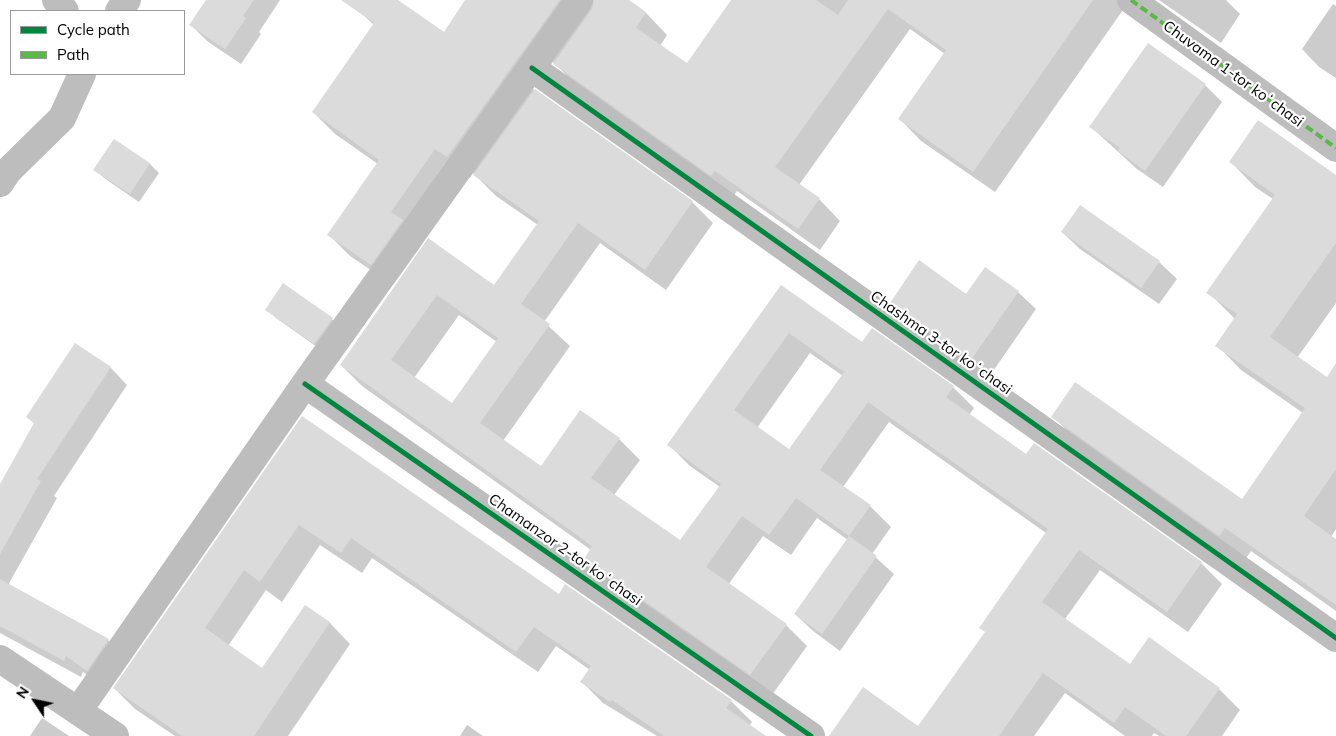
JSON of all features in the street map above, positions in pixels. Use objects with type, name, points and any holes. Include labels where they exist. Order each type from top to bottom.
[{"type":"street","points":[[56,0],[64,10]]},
{"type":"street","points":[[78,711],[305,384],[579,0]]},
{"type":"street","name":"Chuvama 1-tor koʻchasi","points":[[1131,0],[1336,148]]},
{"type":"street","name":"Chashma 3-tor koʻchasi","points":[[532,68],[1336,638]]},
{"type":"street","points":[[0,183],[8,171],[62,118],[82,75]]},
{"type":"street","name":"Chamanzor 2-tor koʻchasi","points":[[305,384],[811,736]]},
{"type":"street","points":[[0,659],[114,736]]},
{"type":"building","points":[[206,0],[254,0],[243,16],[246,18],[225,49],[189,25]]},
{"type":"building","points":[[341,0],[398,0],[444,32],[465,0],[560,0],[447,157],[435,149],[391,212],[403,220],[371,265],[327,235],[379,160],[312,112],[374,23]]},
{"type":"building","points":[[594,0],[629,0],[646,12],[636,28],[687,63],[731,0],[816,0],[838,15],[848,0],[1093,0],[973,172],[898,119],[946,50],[888,9],[775,167],[820,198],[798,229],[715,171],[711,176],[553,64],[592,9]]},
{"type":"building","points":[[1148,43],[1206,84],[1145,171],[1118,151],[1120,148],[1089,127]]},
{"type":"building","points":[[535,89],[693,201],[645,270],[578,223],[521,304],[550,324],[480,423],[541,466],[580,410],[620,438],[591,478],[680,540],[721,484],[667,445],[781,285],[862,342],[872,328],[954,386],[946,397],[1026,454],[1034,443],[1202,562],[1167,612],[1079,550],[1042,602],[1130,664],[1149,637],[1220,688],[1186,736],[1166,736],[1125,707],[1114,723],[1043,673],[999,736],[829,736],[863,687],[918,726],[985,632],[979,628],[1048,529],[868,402],[820,470],[871,505],[849,536],[796,498],[769,535],[742,516],[706,567],[787,624],[750,675],[584,559],[592,546],[340,365],[428,238],[494,285],[539,221],[473,175]],"holes":[[[437,295],[498,338],[452,403],[391,360]],[[789,333],[844,372],[789,449],[734,410]]]},
{"type":"building","points":[[1258,120],[1336,175],[1336,243],[1270,337],[1327,377],[1336,363],[1336,469],[1304,516],[1336,539],[1336,605],[1225,528],[1219,536],[1051,417],[1075,382],[1242,499],[1305,408],[1215,346],[1237,314],[1206,293],[1275,195],[1229,162]]},
{"type":"building","points":[[114,139],[150,163],[130,194],[93,170]]},
{"type":"building","points":[[1080,205],[1160,261],[1141,288],[1061,232]]},
{"type":"building","points":[[919,260],[966,294],[985,267],[1019,291],[971,360],[890,303]]},
{"type":"building","points":[[283,283],[333,318],[314,344],[265,310]]},
{"type":"building","points":[[75,343],[111,367],[37,479],[41,481],[0,554],[0,484],[34,423],[26,417]]},
{"type":"building","points":[[302,416],[559,594],[565,584],[732,700],[726,708],[766,736],[664,736],[612,700],[610,702],[580,682],[591,666],[534,627],[516,652],[351,538],[341,553],[299,525],[260,582],[244,570],[205,628],[262,668],[305,605],[330,622],[254,736],[182,736],[113,688]]},
{"type":"building","points":[[849,536],[877,556],[822,634],[794,614]]},
{"type":"building","points":[[0,579],[109,639],[87,671],[66,656],[64,661],[0,626]]},
{"type":"marked path","points":[[1131,0],[1336,148]]},
{"type":"cycle path","points":[[532,68],[1336,638]]},
{"type":"cycle path","points":[[305,384],[811,736]]}]
